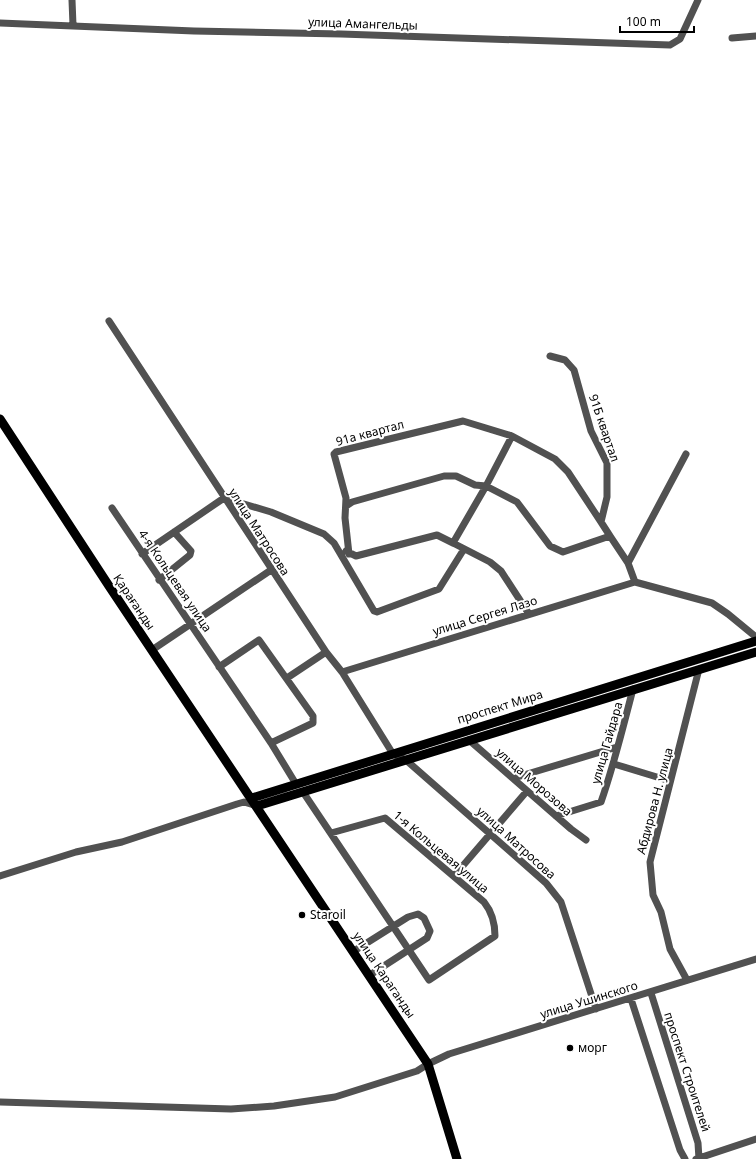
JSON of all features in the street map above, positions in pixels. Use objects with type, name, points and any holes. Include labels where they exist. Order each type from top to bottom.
[{"type":"main road","name":"Қарағанды","points":[[0,419],[152,650],[248,800]]},
{"type":"main road","name":"проспект Мира","points":[[248,800],[756,641]]},
{"type":"main road","name":"проспект Мира","points":[[257,806],[756,652]]},
{"type":"main road","name":"улица Караганды","points":[[248,800],[257,806],[428,1064],[457,1159]]},
{"type":"street","points":[[72,0],[73,25]]},
{"type":"street","name":"улица Амангельды","points":[[0,23],[194,31],[341,34],[670,45],[680,39],[698,0]]},
{"type":"street","points":[[732,38],[756,36]]},
{"type":"street","name":"улица Матросова","points":[[109,321],[271,570],[326,652],[342,672],[393,754],[406,760],[491,834],[546,883],[561,902],[596,1009]]},
{"type":"street","name":"91Б квартал","points":[[550,356],[565,360],[574,370],[591,430],[607,463],[607,497],[601,522]]},
{"type":"street","name":"91а квартал","points":[[346,506],[344,488],[334,454],[336,452],[463,421],[512,436]]},
{"type":"street","points":[[453,543],[486,486],[512,436],[559,464],[568,472],[628,563],[635,582],[712,603],[756,637]]},
{"type":"street","points":[[628,563],[686,454]]},
{"type":"street","points":[[349,554],[346,526],[346,506],[352,502],[451,475],[475,485],[486,486],[517,502],[550,546],[563,552],[610,536]]},
{"type":"street","points":[[142,554],[224,498],[271,512],[300,523],[324,534],[349,554],[356,556],[437,535],[490,562],[501,571],[511,583],[529,614]]},
{"type":"street","name":"4-я Кольцевая улица","points":[[112,508],[159,580],[192,624],[219,667],[271,743],[296,784]]},
{"type":"street","points":[[159,580],[190,555],[190,551],[174,532]]},
{"type":"street","points":[[334,543],[374,611],[377,612],[439,589],[464,549]]},
{"type":"street","points":[[152,650],[271,570]]},
{"type":"street","name":"улица Сергея Лазо","points":[[342,672],[635,582]]},
{"type":"street","points":[[219,667],[259,640],[313,716],[313,723],[271,743]]},
{"type":"street","points":[[286,678],[326,652]]},
{"type":"street","name":"Абдирова Н. улица","points":[[687,980],[670,949],[661,912],[650,885],[652,852],[699,669]]},
{"type":"street","name":"улица Гайдара","points":[[556,816],[601,802],[614,764],[617,747],[633,689]]},
{"type":"street","name":"улица Морозова","points":[[469,740],[556,816],[586,840]]},
{"type":"street","points":[[514,778],[617,747]]},
{"type":"street","points":[[614,764],[670,781]]},
{"type":"street","points":[[454,876],[527,791]]},
{"type":"street","name":"1-я Кольцевая улица","points":[[303,792],[429,980],[495,936],[495,928],[490,910],[484,902],[385,818],[331,833]]},
{"type":"street","points":[[0,876],[76,852],[122,842],[248,800]]},
{"type":"street","points":[[354,951],[408,917],[418,914],[424,918],[430,931],[427,938],[370,975]]},
{"type":"street","name":"улица Ушинского","points":[[0,1102],[231,1109],[274,1106],[335,1097],[417,1071],[449,1054],[631,999],[756,959]]},
{"type":"street","name":"проспект Строителей","points":[[650,993],[698,1143],[698,1159]]},
{"type":"street","points":[[631,999],[680,1150],[685,1159]]},
{"type":"street","points":[[698,1159],[756,1138]]},
{"type":"place","name":"Staroil","points":[[302,915]]},
{"type":"place","name":"морг","points":[[570,1048]]}]
